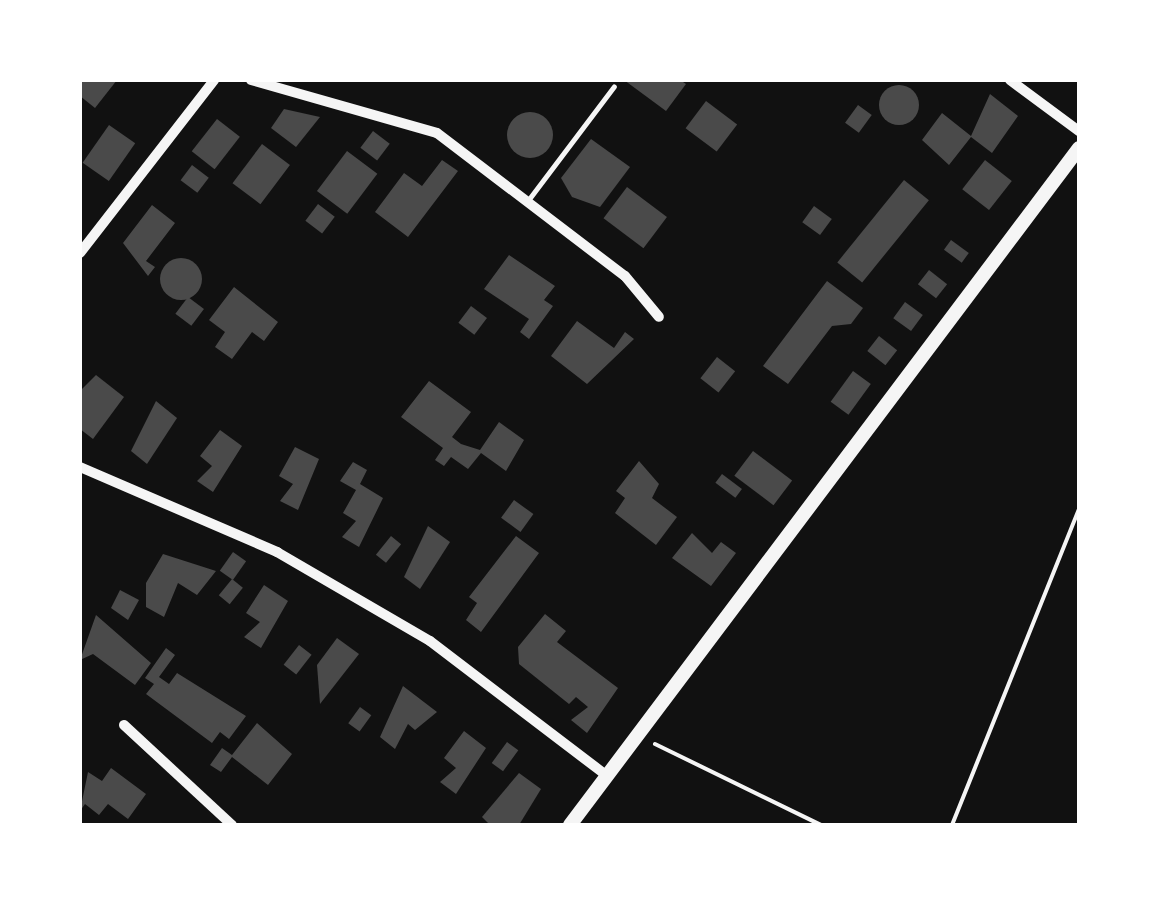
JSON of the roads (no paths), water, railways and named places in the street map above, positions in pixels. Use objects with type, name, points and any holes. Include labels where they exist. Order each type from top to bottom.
[{"type":"street","points":[[80,253],[214,80]]},
{"type":"street","points":[[252,80],[409,119],[624,276],[659,317]]},
{"type":"street","points":[[1010,80],[1079,131]]},
{"type":"street","points":[[570,825],[1079,148]]},
{"type":"street","points":[[80,467],[188,507],[396,621],[607,776]]},
{"type":"street","points":[[124,725],[232,825]]},
{"type":"lane","points":[[527,202],[614,86]]}]
